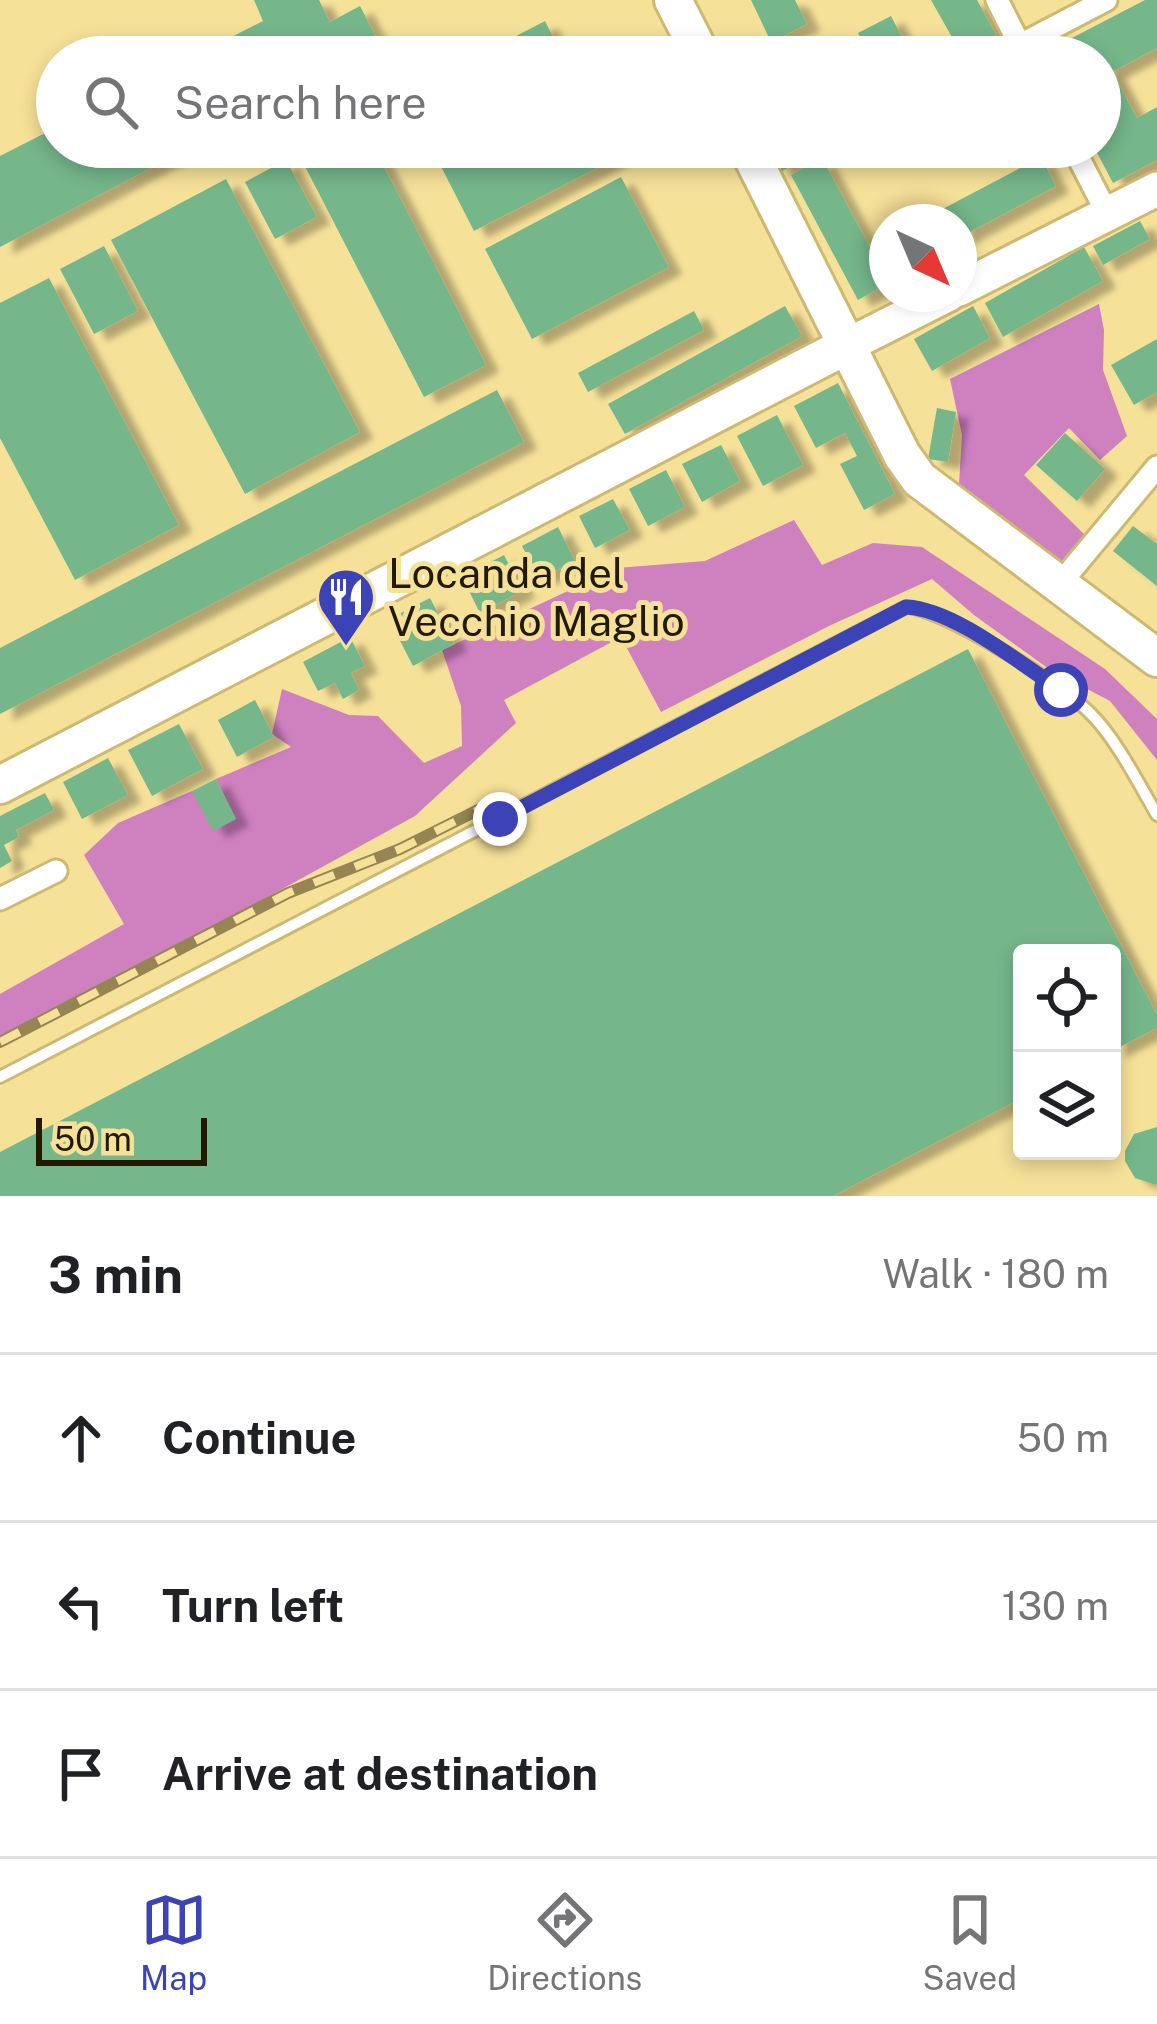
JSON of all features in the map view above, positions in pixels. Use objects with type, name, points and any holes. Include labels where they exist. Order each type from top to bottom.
[{"type":"main road","points":[[673,0],[691,36]]},
{"type":"main road","points":[[758,168],[902,455],[919,478],[1157,658]]},
{"type":"main road","points":[[0,785],[848,345]]},
{"type":"street","points":[[997,0],[1015,36]]},
{"type":"street","points":[[1047,36],[1106,0]]},
{"type":"street","points":[[1083,168],[1108,215]]},
{"type":"street","points":[[977,280],[1157,189]]},
{"type":"street","points":[[848,345],[914,312]]},
{"type":"street","points":[[1058,586],[1157,467]]},
{"type":"street","points":[[0,899],[56,871]]},
{"type":"lane","points":[[0,1077],[906,607],[922,608],[956,624],[1092,714],[1157,815]]},
{"type":"shaded area","points":[[1099,304],[1103,370],[1127,436],[1100,460],[1069,428],[1024,475],[1088,538],[1043,579],[959,484],[962,435],[950,379]]},
{"type":"shaded area","points":[[794,520],[822,565],[873,543],[922,547],[1105,669],[1157,719],[1157,760],[1110,701],[1049,669],[932,579],[661,712],[621,637],[504,700],[516,723],[415,816],[0,1044],[0,994],[124,924],[84,855],[118,823],[192,791],[235,819],[216,779],[291,747],[272,734],[282,689],[349,715],[378,716],[424,763],[462,746],[461,706],[442,650],[617,568],[705,561]]},
{"type":"building","points":[[254,0],[319,0],[330,22],[360,6],[375,36],[233,36],[263,21]]},
{"type":"building","points":[[751,0],[795,0],[807,24],[783,36],[768,36]]},
{"type":"building","points":[[931,0],[977,0],[996,35],[994,36],[951,36]]},
{"type":"building","points":[[1145,0],[1157,0],[1157,48],[1121,67],[1121,36],[1076,36]]},
{"type":"building","points":[[891,16],[901,36],[859,36]]},
{"type":"building","points":[[545,21],[552,36],[516,36]]},
{"type":"building","points":[[1121,89],[1137,118],[1157,107],[1157,160],[1113,183],[1105,168],[1121,168]]},
{"type":"building","points":[[36,138],[36,168],[151,168],[0,247],[0,156]]},
{"type":"building","points":[[271,168],[290,168],[317,217],[275,239],[245,182]]},
{"type":"building","points":[[306,168],[385,168],[486,365],[424,397]]},
{"type":"building","points":[[442,168],[597,168],[474,231]]},
{"type":"building","points":[[804,168],[827,168],[869,245],[869,294],[858,300],[791,175]]},
{"type":"building","points":[[1020,168],[1047,168],[1056,186],[977,228],[977,204],[952,204]]},
{"type":"building","points":[[621,177],[669,267],[532,339],[485,249]]},
{"type":"building","points":[[226,179],[360,432],[245,494],[111,240]]},
{"type":"building","points":[[1140,221],[1150,239],[1103,265],[1093,246]]},
{"type":"building","points":[[104,246],[138,311],[94,334],[60,269]]},
{"type":"building","points":[[1084,247],[1103,281],[1003,337],[985,303]]},
{"type":"building","points":[[49,278],[179,525],[75,580],[0,438],[0,303]]},
{"type":"building","points":[[785,306],[802,336],[625,434],[608,404]]},
{"type":"building","points":[[694,311],[704,330],[588,392],[578,373]]},
{"type":"building","points":[[962,312],[976,312],[990,338],[932,371],[914,339]]},
{"type":"building","points":[[1157,339],[1157,392],[1134,405],[1111,365]]},
{"type":"building","points":[[838,383],[895,494],[864,510],[840,464],[857,456],[845,433],[816,448],[794,406]]},
{"type":"building","points":[[497,390],[524,442],[0,714],[0,648]]},
{"type":"building","points":[[937,408],[956,412],[948,462],[928,459]]},
{"type":"building","points":[[777,415],[803,465],[763,486],[737,436]]},
{"type":"building","points":[[1065,433],[1105,469],[1077,501],[1036,465]]},
{"type":"building","points":[[721,445],[740,481],[702,502],[682,464]]},
{"type":"building","points":[[666,470],[685,507],[648,526],[629,489]]},
{"type":"building","points":[[613,499],[630,530],[595,548],[579,516]]},
{"type":"building","points":[[1133,526],[1157,544],[1157,586],[1113,551]]},
{"type":"building","points":[[558,527],[575,561],[539,579],[522,546]]},
{"type":"building","points":[[504,555],[522,591],[480,613],[462,577]]},
{"type":"building","points":[[430,598],[454,644],[413,666],[389,619]]},
{"type":"building","points":[[350,637],[365,666],[351,673],[359,690],[343,699],[335,683],[318,691],[303,662]]},
{"type":"building","points":[[968,649],[1120,944],[1013,944],[1013,1103],[833,1196],[0,1196],[0,1152]]},
{"type":"building","points":[[255,700],[274,737],[237,757],[218,720]]},
{"type":"building","points":[[179,724],[203,769],[152,796],[128,750]]},
{"type":"building","points":[[108,758],[128,795],[82,819],[63,782]]},
{"type":"building","points":[[216,779],[236,819],[213,831],[192,791]]},
{"type":"building","points":[[45,793],[54,810],[16,830],[19,837],[4,845],[12,861],[0,868],[0,816]]},
{"type":"building","points":[[1121,945],[1157,1015],[1157,1028],[1121,1046]]},
{"type":"building","points":[[1157,1127],[1157,1184],[1153,1184],[1135,1178],[1125,1151],[1134,1134]]},
{"type":"railway","points":[[0,1042],[288,893],[400,849],[484,807]]},
{"type":"place","name":"Locanda del Vecchio Maglio","points":[[346,648]]},
{"type":"route","points":[[500,819],[906,607],[922,608],[956,624],[1061,690]]}]
